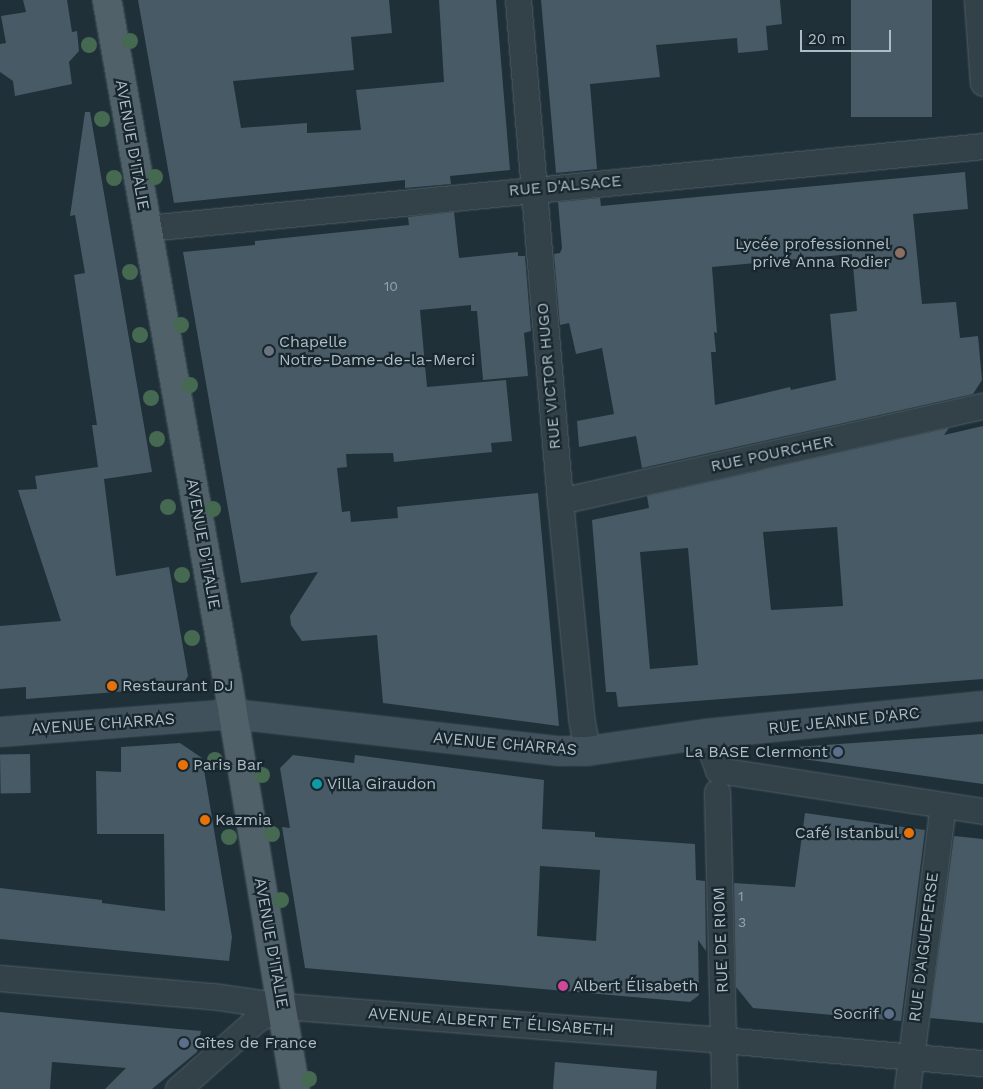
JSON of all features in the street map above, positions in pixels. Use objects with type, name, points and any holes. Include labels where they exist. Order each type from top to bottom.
[{"type":"main road","name":"AVENUE D'ITALIE","points":[[107,0],[233,714],[295,1089]]},
{"type":"street","name":"RUE VICTOR HUGO","points":[[518,0],[532,189],[560,501],[581,717],[587,751]]},
{"type":"street","points":[[978,0],[983,83]]},
{"type":"street","name":"RUE D'ALSACE","points":[[147,228],[983,146]]},
{"type":"street","name":"RUE POURCHER","points":[[560,501],[983,406]]},
{"type":"street","name":"RUE JEANNE D'ARC","points":[[705,734],[983,706]]},
{"type":"street","name":"AVENUE CHARRAS","points":[[0,732],[233,714],[549,750],[587,751],[705,734]]},
{"type":"street","points":[[705,734],[718,770],[983,811]]},
{"type":"street","name":"RUE DE RIOM","points":[[717,792],[724,1089]]},
{"type":"street","name":"RUE D'AIGUEPERSE","points":[[907,1089],[943,806]]},
{"type":"street","name":"AVENUE ALBERT ET ÉLISABETH","points":[[0,978],[212,996],[282,1006],[910,1055],[983,1063]]},
{"type":"street","points":[[178,1089],[258,1019],[282,1006]]},
{"type":"building","points":[[23,0],[67,0],[72,32],[77,31],[79,51],[69,62],[72,84],[15,96],[13,81],[0,72],[0,44],[6,43],[1,16],[26,12]]},
{"type":"building","points":[[138,0],[389,0],[392,33],[351,37],[354,70],[233,81],[241,128],[307,123],[307,133],[361,130],[356,90],[444,82],[439,0],[496,0],[510,170],[450,176],[451,184],[405,188],[405,180],[174,203]]},
{"type":"building","points":[[541,0],[780,0],[782,24],[766,26],[768,50],[738,53],[737,38],[656,45],[660,77],[590,84],[597,169],[556,173]]},
{"type":"building","points":[[851,0],[932,0],[932,117],[851,117]]},
{"type":"building","points":[[85,112],[90,112],[152,472],[104,479],[116,576],[169,567],[188,676],[181,687],[26,699],[26,687],[0,689],[0,626],[61,621],[18,490],[37,489],[35,476],[98,467],[92,425],[97,425],[74,275],[85,273],[75,215],[70,216]]},
{"type":"building","points":[[965,172],[968,209],[913,214],[922,304],[956,302],[960,338],[978,336],[982,380],[973,394],[642,468],[636,436],[579,447],[577,421],[614,414],[602,348],[576,354],[569,323],[560,325],[554,254],[560,253],[562,248],[558,202],[600,198],[601,206]],"holes":[[[852,254],[857,311],[830,314],[836,380],[791,390],[790,387],[715,405],[711,352],[716,352],[714,332],[717,333],[712,267]]]},
{"type":"building","points":[[454,212],[459,258],[518,252],[518,256],[525,256],[531,331],[524,333],[528,376],[483,380],[477,311],[471,311],[471,305],[420,310],[427,387],[506,380],[512,441],[491,443],[492,452],[394,462],[393,453],[346,454],[347,467],[337,468],[342,512],[350,511],[351,522],[398,518],[397,507],[538,493],[559,726],[383,703],[377,635],[302,641],[291,625],[290,616],[318,572],[241,583],[183,252],[255,245],[255,241],[409,225],[408,217]]},
{"type":"building","points":[[983,426],[983,679],[618,707],[616,692],[606,692],[592,520],[649,508],[647,496],[949,428],[944,435]],"holes":[[[837,527],[843,606],[771,610],[763,532]],[[688,548],[698,665],[650,669],[640,552]]]},
{"type":"building","points":[[983,734],[983,784],[795,758],[796,747]]},
{"type":"building","points":[[180,743],[202,758],[232,937],[229,961],[0,939],[0,888],[102,900],[102,903],[165,911],[164,834],[97,834],[96,771],[121,772],[121,747]]},
{"type":"building","points":[[30,754],[31,793],[1,794],[0,755]]},
{"type":"building","points":[[293,755],[354,763],[355,755],[544,780],[542,829],[595,832],[595,837],[695,844],[696,880],[705,881],[706,951],[698,940],[699,995],[690,1002],[305,968],[282,827],[290,828],[280,768]],"holes":[[[540,866],[600,870],[596,941],[537,936]]]},
{"type":"building","points":[[805,813],[925,830],[901,1021],[753,1008],[736,987],[734,883],[795,887]]},
{"type":"building","points":[[954,836],[983,839],[983,1023],[930,1018]]},
{"type":"building","points":[[0,1012],[201,1031],[197,1052],[152,1089],[105,1089],[126,1068],[52,1062],[50,1089],[0,1089]]},
{"type":"building","points":[[555,1062],[657,1071],[656,1089],[553,1089]]},
{"type":"place","name":"Lycée professionnel privé Anna Rodier","points":[[900,253]]},
{"type":"place","name":"Chapelle Notre-Dame-de-la-Merci","points":[[269,351]]},
{"type":"place","name":"Restaurant DJ","points":[[112,686]]},
{"type":"place","name":"La BASE Clermont","points":[[838,752]]},
{"type":"place","name":"Paris Bar","points":[[183,765]]},
{"type":"place","name":"Villa Giraudon","points":[[317,784]]},
{"type":"place","name":"Kazmia","points":[[205,820]]},
{"type":"place","name":"Café Istanbul","points":[[909,833]]},
{"type":"place","name":"Albert Élisabeth","points":[[563,986]]},
{"type":"place","name":"Socrif","points":[[889,1014]]},
{"type":"place","name":"Gîtes de France","points":[[184,1043]]}]
